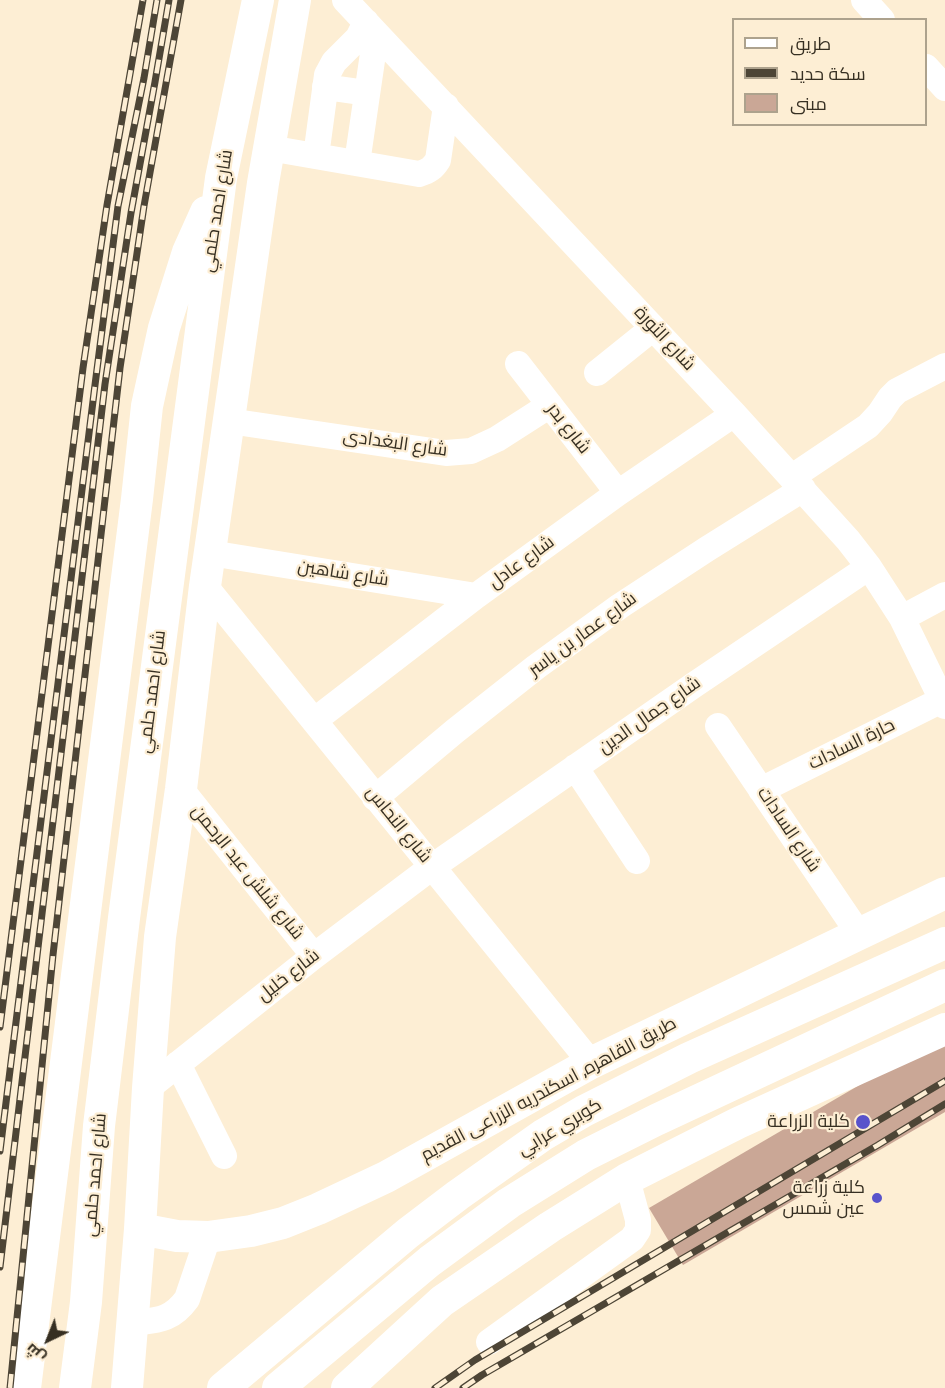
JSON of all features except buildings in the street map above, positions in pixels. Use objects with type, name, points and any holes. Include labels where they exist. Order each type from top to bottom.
[{"type":"main road","name":"شارع احمد حلمي","points":[[75,1388],[86,1302],[99,1126],[124,918],[221,178],[258,0]]},
{"type":"main road","points":[[127,1388],[160,937],[181,789],[205,586],[263,183],[295,0]]},
{"type":"main road","points":[[25,1388],[147,406],[164,328],[188,252],[221,178]]},
{"type":"main road","name":"طريق القاهره, اسكندريه الزراعى القديم","points":[[140,1229],[177,1236],[251,1232],[283,1223],[318,1209],[386,1177],[591,1063],[945,893]]},
{"type":"main road","name":"كوبري عرابي","points":[[223,1388],[408,1233],[543,1136],[584,1111],[689,1058],[945,943]]},
{"type":"main road","name":"كوبري عرابي","points":[[278,1388],[430,1262],[509,1203],[586,1155],[667,1114],[945,985]]},
{"type":"main road","points":[[347,1388],[442,1301],[550,1227],[627,1179],[738,1123],[945,1029]]},
{"type":"street","name":"شارع الثورة","points":[[345,0],[797,483],[868,567],[902,618],[944,703]]},
{"type":"street","points":[[864,0],[880,18]]},
{"type":"street","points":[[316,156],[327,75],[339,56],[371,27]]},
{"type":"street","points":[[357,164],[368,93],[371,27]]},
{"type":"street","points":[[927,68],[945,88]]},
{"type":"street","points":[[325,87],[368,93]]},
{"type":"street","points":[[269,148],[419,174],[428,171],[438,160],[446,106]]},
{"type":"street","points":[[597,373],[653,328]]},
{"type":"street","name":"شارع بدر","points":[[518,364],[618,493]]},
{"type":"street","name":"شارع عمار بن ياسر","points":[[375,798],[536,667],[611,613],[707,549],[797,483],[868,426],[897,391],[945,366]]},
{"type":"street","name":"شارع البغدادى","points":[[229,421],[446,453],[471,451],[498,439],[550,405]]},
{"type":"street","name":"شارع عادل","points":[[315,720],[476,596],[618,493],[734,414]]},
{"type":"street","name":"شارع شاهين","points":[[210,553],[476,596]]},
{"type":"street","name":"شارع جمال الدين","points":[[432,867],[868,567]]},
{"type":"street","name":"شارع النحاس","points":[[205,586],[591,1063]]},
{"type":"street","points":[[902,618],[945,595]]},
{"type":"street","name":"حارة السادات","points":[[761,789],[944,703]]},
{"type":"street","name":"شارع السادات","points":[[718,726],[859,934]]},
{"type":"street","points":[[575,767],[637,861]]},
{"type":"street","name":"شارع شلش عبد الرحمن","points":[[181,789],[314,956]]},
{"type":"street","name":"شارع خليل","points":[[148,1088],[314,956],[432,867]]},
{"type":"street","points":[[178,1064],[224,1156]]},
{"type":"street","points":[[489,1342],[632,1239],[638,1230],[638,1220],[627,1179]]},
{"type":"street","points":[[133,1323],[165,1318],[177,1311],[187,1299],[208,1236]]},
{"type":"railway","points":[[0,1027],[83,368],[107,205],[143,0]]},
{"type":"railway","points":[[0,1151],[118,206],[157,0]]},
{"type":"railway","points":[[0,1267],[105,384],[131,213],[169,0]]},
{"type":"railway","points":[[10,1388],[53,955],[120,368],[144,206],[181,0]]},
{"type":"railway","points":[[435,1388],[475,1360],[945,1081]]},
{"type":"railway","points":[[463,1388],[945,1104]]},
{"type":"place","name":"كلية الزراعة","points":[[863,1122]]},
{"type":"place","name":"كلية زراعة عين شمس","points":[[877,1198]]}]
